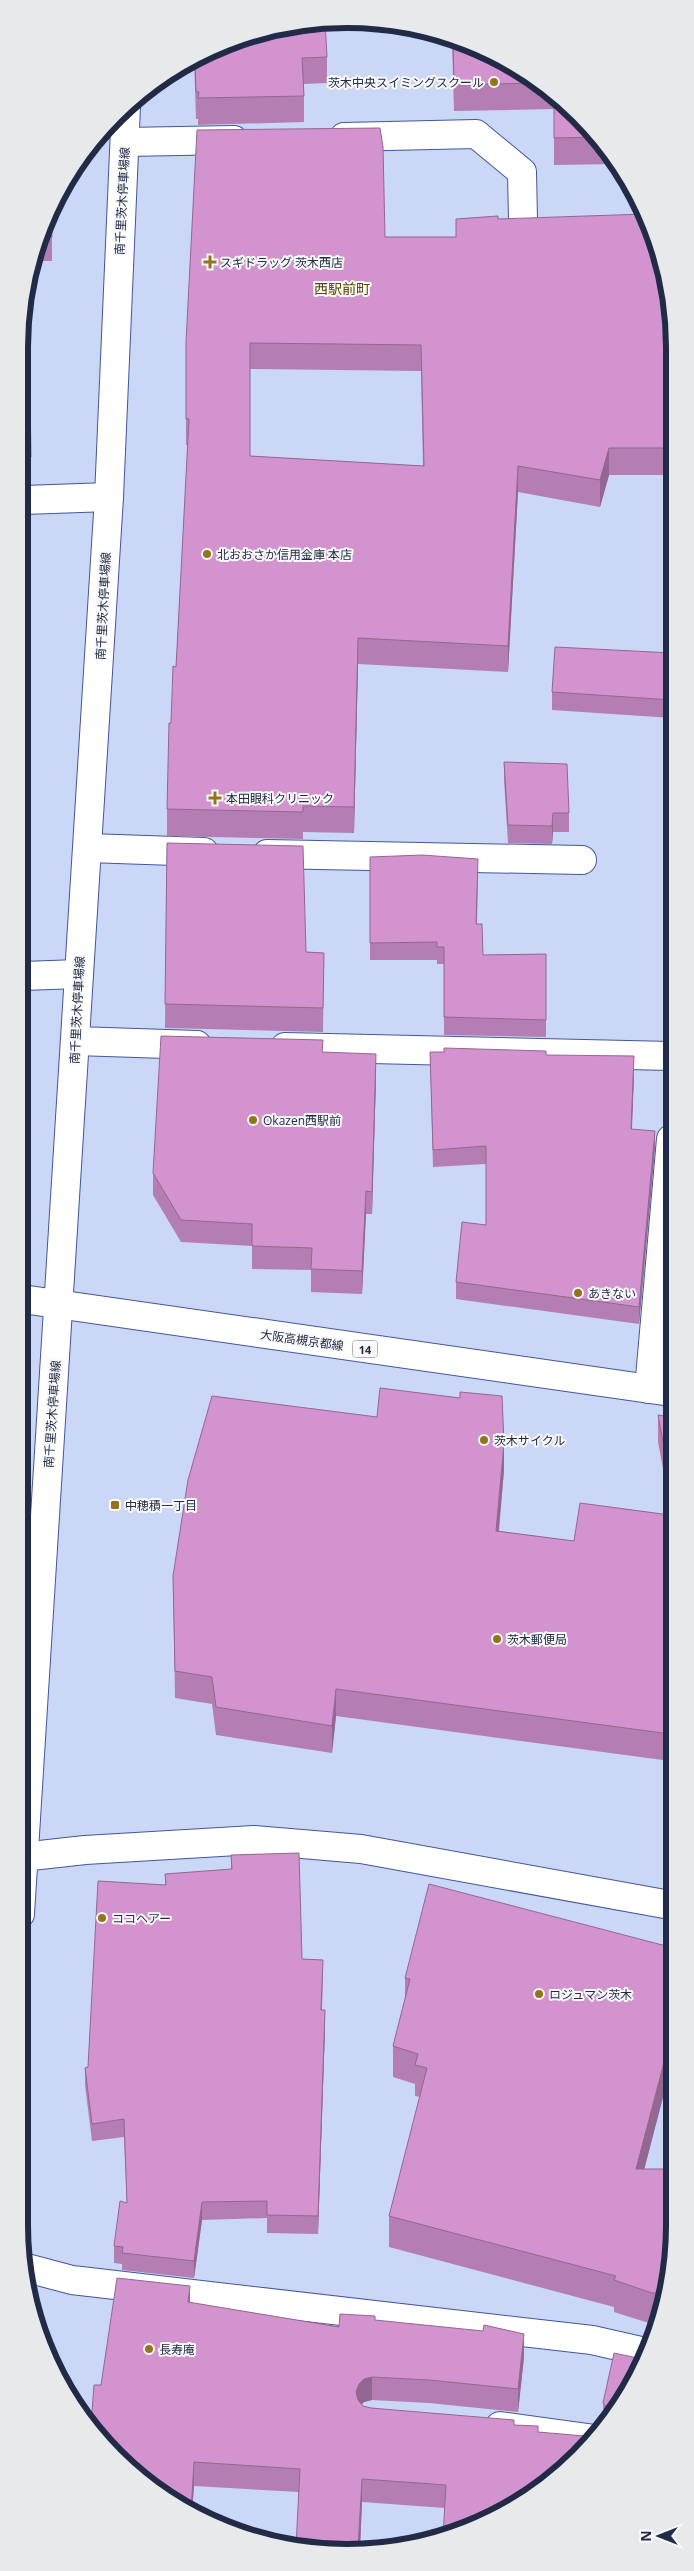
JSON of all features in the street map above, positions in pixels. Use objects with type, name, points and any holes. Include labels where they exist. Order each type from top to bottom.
[{"type":"street","name":"南千里茨木停車場線","points":[[28,1770],[60,1305],[109,497],[126,117]]},
{"type":"street","points":[[319,138],[476,134],[522,172],[522,220]]},
{"type":"street","points":[[125,142],[260,139]]},
{"type":"street","points":[[28,500],[109,497]]},
{"type":"street","points":[[88,848],[582,860]]},
{"type":"street","points":[[28,976],[79,974]]},
{"type":"street","points":[[76,1041],[225,1046]]},
{"type":"street","points":[[265,1047],[666,1056]]},
{"type":"street","points":[[660,1391],[666,1254]]},
{"type":"street","name":"大阪高槻京都線","points":[[28,1300],[660,1391]]},
{"type":"street","points":[[28,1856],[85,1850],[254,1840],[361,1849],[666,1904]]},
{"type":"street","points":[[31,2269],[72,2280],[592,2340],[640,2351]]},
{"type":"street","points":[[471,2423],[585,2437]]},
{"type":"building","points":[[325,28],[327,57],[302,58],[304,96],[198,98],[199,92],[196,92],[195,66],[206,60],[264,38]]},
{"type":"building","points":[[453,45],[488,60],[528,83],[454,85]]},
{"type":"building","points":[[554,104],[588,137],[554,138]]},
{"type":"building","points":[[380,128],[383,147],[385,237],[456,237],[456,219],[498,216],[498,219],[637,214],[650,244],[664,305],[666,326],[666,448],[609,448],[600,480],[518,466],[508,646],[358,638],[354,807],[303,806],[303,812],[167,809],[169,723],[171,723],[173,666],[176,667],[189,419],[186,419],[186,342],[197,130]],"holes":[[[250,343],[421,345],[424,466],[250,456]]]},
{"type":"building","points":[[52,226],[52,237],[47,237]]},
{"type":"building","points":[[29,318],[31,457],[28,457]]},
{"type":"building","points":[[555,647],[666,653],[666,700],[552,692]]},
{"type":"building","points":[[504,762],[567,764],[569,813],[553,813],[552,826],[508,825]]},
{"type":"building","points":[[167,843],[303,846],[306,952],[324,953],[323,1008],[165,1004]]},
{"type":"building","points":[[422,855],[478,859],[476,924],[482,924],[483,955],[546,954],[546,1020],[444,1017],[444,947],[437,947],[437,942],[370,943],[370,857]]},
{"type":"building","points":[[161,1036],[323,1040],[322,1052],[376,1054],[372,1192],[366,1191],[362,1271],[311,1269],[312,1248],[252,1246],[252,1224],[181,1220],[153,1173]]},
{"type":"building","points":[[444,1048],[546,1051],[546,1055],[634,1056],[631,1129],[655,1131],[639,1307],[456,1282],[462,1222],[486,1225],[486,1146],[433,1150],[430,1052],[444,1052]]},
{"type":"building","points":[[380,1388],[460,1398],[460,1392],[502,1396],[504,1443],[496,1531],[574,1541],[580,1503],[666,1514],[666,1733],[336,1689],[332,1726],[216,1707],[212,1677],[175,1671],[173,1576],[188,1480],[212,1396],[377,1417]]},
{"type":"building","points":[[658,1415],[666,1416],[666,1458]]},
{"type":"building","points":[[299,1853],[302,1959],[323,1960],[321,2010],[325,2010],[318,2216],[267,2215],[267,2201],[202,2202],[194,2261],[122,2253],[123,2247],[114,2246],[120,2201],[127,2203],[124,2119],[92,2124],[85,2068],[88,2067],[98,1881],[166,1885],[165,1874],[232,1869],[231,1855]]},
{"type":"building","points":[[429,1884],[666,1946],[666,2055],[636,2169],[666,2169],[666,2245],[659,2293],[652,2293],[614,2280],[616,2276],[389,2216],[427,2068],[415,2065],[418,2054],[393,2046],[410,1979],[405,1978]]},
{"type":"building","points":[[117,2278],[190,2286],[188,2302],[339,2327],[340,2314],[375,2316],[375,2320],[483,2331],[484,2325],[524,2334],[518,2389],[429,2380],[372,2377],[364,2379],[359,2384],[356,2392],[358,2400],[363,2406],[371,2408],[514,2420],[514,2425],[538,2426],[538,2432],[586,2436],[558,2464],[525,2490],[488,2511],[443,2529],[446,2485],[362,2479],[358,2543],[305,2541],[296,2539],[300,2469],[194,2462],[192,2503],[169,2490],[136,2464],[107,2435],[92,2415],[94,2385],[101,2385]]},
{"type":"building","points":[[614,2353],[637,2358],[613,2402],[608,2409],[603,2403]]},
{"type":"place","name":"茨木中央スイミングスクール","points":[[494,82]]},
{"type":"place","name":"スギドラッグ 茨木西店","points":[[210,262]]},
{"type":"place","name":"北おおさか信用金庫 本店","points":[[207,554]]},
{"type":"place","name":"本田眼科クリニック","points":[[215,798]]},
{"type":"place","name":"Okazen西駅前","points":[[253,1120]]},
{"type":"place","name":"あきない","points":[[578,1293]]},
{"type":"place","name":"茨木サイクル","points":[[484,1440]]},
{"type":"place","name":"中穂積一丁目","points":[[115,1505]]},
{"type":"place","name":"茨木郵便局","points":[[497,1639]]},
{"type":"place","name":"ココヘアー","points":[[102,1918]]},
{"type":"place","name":"ロジュマン茨木","points":[[539,1994]]},
{"type":"place","name":"長寿庵","points":[[149,2349]]},
{"type":"district","name":"西駅前町","points":[[342,288]]}]
